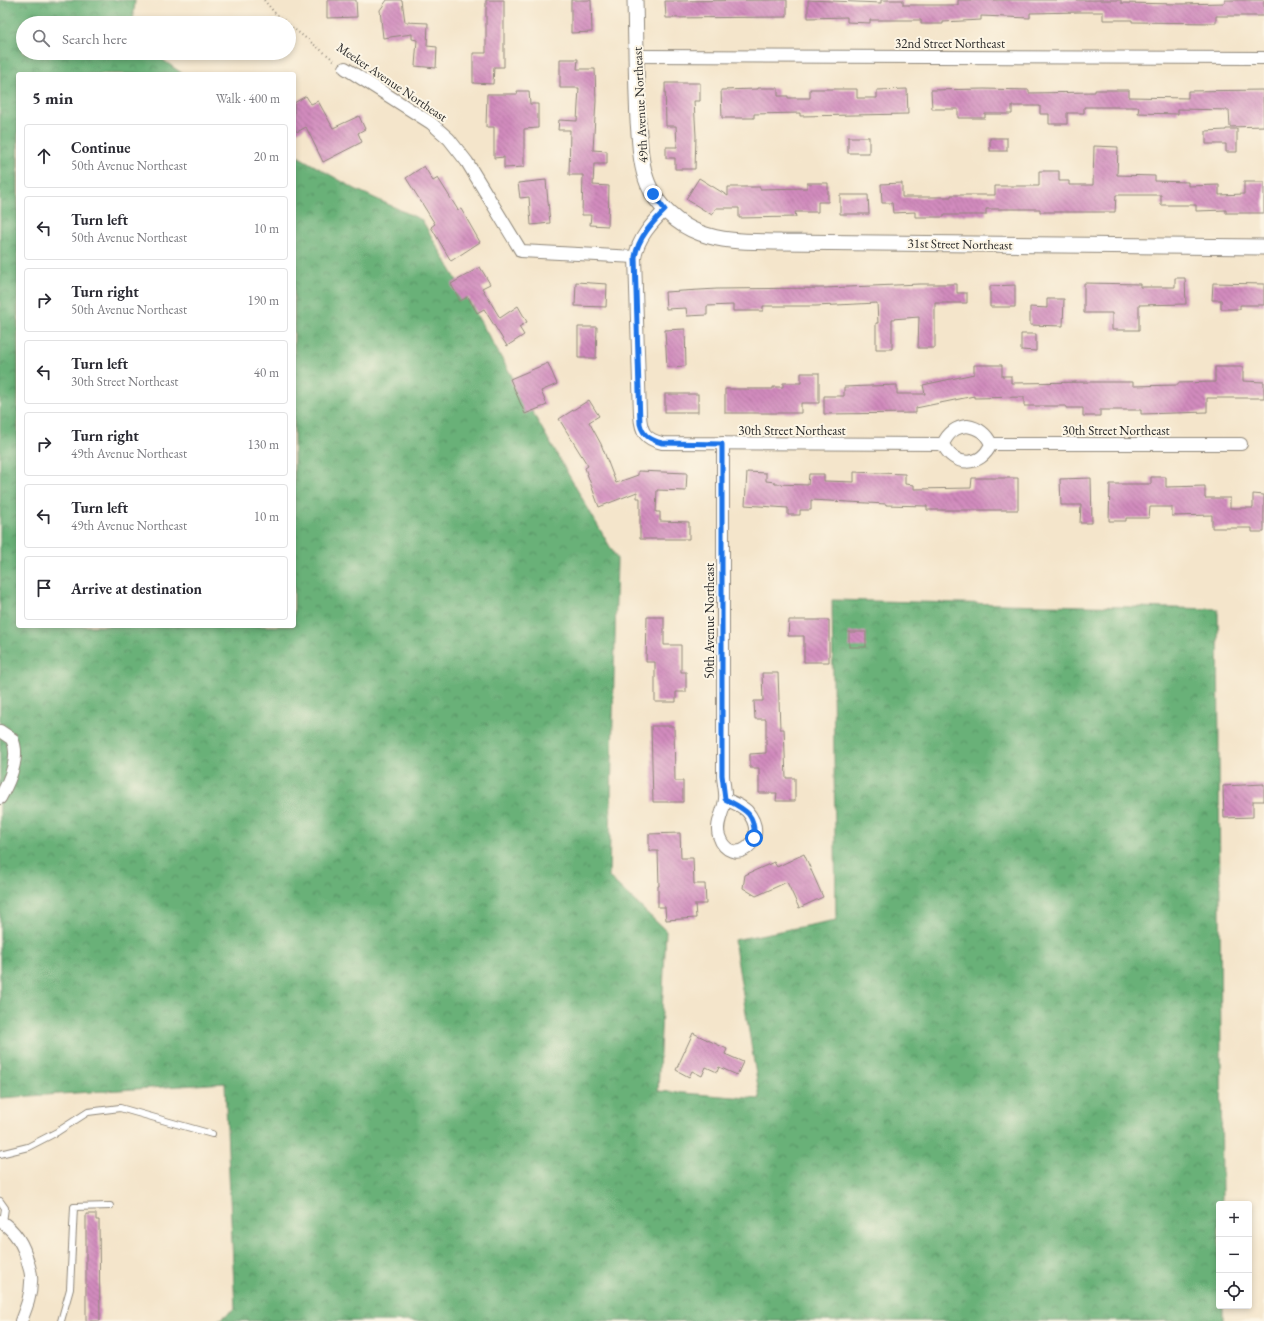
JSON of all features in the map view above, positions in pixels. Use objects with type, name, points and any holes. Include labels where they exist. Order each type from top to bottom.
[{"type":"street","name":"49th Avenue Northeast","points":[[635,0],[637,103],[643,168],[651,189],[665,210]]},
{"type":"street","name":"32nd Street Northeast","points":[[636,56],[1264,58]]},
{"type":"street","name":"Meeker Avenue Northeast","points":[[345,68],[431,123],[449,139],[466,162],[521,251],[635,257]]},
{"type":"street","name":"31st Street Northeast","points":[[665,210],[698,232],[713,237],[731,240],[781,242],[1264,247]]},
{"type":"street","points":[[635,257],[636,250],[642,238],[653,222],[665,210]]},
{"type":"street","name":"30th Street Northeast","points":[[635,257],[640,424],[644,434],[652,440],[662,443],[722,444],[943,444]]},
{"type":"street","points":[[967,426],[973,427],[984,433],[991,444],[989,449],[981,457],[965,462],[949,454],[943,444],[950,433],[961,427],[967,426]]},
{"type":"street","name":"50th Avenue Northeast","points":[[722,444],[722,775],[725,799]]},
{"type":"street","name":"30th Street Northeast","points":[[991,444],[1241,444]]},
{"type":"street","points":[[0,731],[12,739],[16,750],[12,773],[0,798]]},
{"type":"street","points":[[1,1221],[17,1236],[26,1252],[32,1280],[30,1296],[21,1321]]},
{"type":"lane","points":[[0,1154],[28,1148],[57,1132],[88,1112],[120,1108],[212,1134]]},
{"type":"lane","points":[[0,1201],[5,1208],[1,1221]]},
{"type":"lane","points":[[61,1321],[70,1289],[74,1207],[110,1206]]},
{"type":"path","points":[[264,0],[278,16]]},
{"type":"path","name":"Meeker Avenue Northeast","points":[[296,30],[345,68]]},
{"type":"green space","points":[[0,0],[135,0],[134,16],[16,16],[16,60],[163,60],[180,72],[16,72],[16,628],[296,628],[296,155],[355,189],[422,220],[617,559],[609,877],[666,931],[658,1091],[760,1099],[734,940],[836,920],[832,600],[1218,609],[1222,1201],[1216,1201],[1216,1309],[1223,1309],[1223,1321],[217,1321],[235,1309],[225,1083],[0,1098]]},
{"type":"building","points":[[327,0],[356,0],[357,17],[327,18]]},
{"type":"building","points":[[387,0],[402,0],[405,22],[428,23],[427,46],[437,47],[436,68],[415,66],[417,40],[412,39],[412,34],[383,38],[380,10]]},
{"type":"building","points":[[486,0],[504,0],[504,67],[494,67],[493,84],[473,83],[473,53],[486,53]]},
{"type":"building","points":[[571,0],[591,0],[592,32],[571,33]]},
{"type":"building","points":[[787,0],[787,17],[666,18],[665,1]]},
{"type":"building","points":[[808,0],[881,3],[881,0],[903,0],[903,5],[958,5],[958,0],[1121,0],[1121,3],[1180,4],[1225,3],[1225,0],[1264,0],[1264,16],[1216,16],[1216,23],[1132,22],[1132,20],[1103,20],[1103,12],[1080,12],[1030,13],[1030,18],[981,16],[981,20],[943,22],[943,24],[921,24],[921,20],[870,20],[870,23],[847,22],[847,17],[808,18]]},
{"type":"building","points":[[560,59],[578,59],[577,69],[595,69],[596,101],[593,150],[607,151],[607,164],[594,164],[593,185],[609,186],[608,226],[590,225],[591,215],[582,215],[583,175],[569,175],[570,130],[558,130],[559,120],[577,121],[579,88],[560,88]]},
{"type":"building","points":[[665,83],[700,83],[700,101],[694,101],[696,136],[695,169],[675,169],[675,158],[666,158],[666,147],[677,147],[676,126],[666,126]]},
{"type":"building","points":[[778,88],[778,96],[788,96],[788,98],[810,98],[810,89],[857,89],[857,98],[877,98],[877,90],[907,89],[908,114],[800,116],[800,113],[754,114],[754,118],[722,118],[721,90]]},
{"type":"building","points":[[931,90],[1029,90],[1029,93],[1129,90],[1129,97],[1188,98],[1188,91],[1263,90],[1264,126],[1230,127],[1229,110],[1178,109],[1178,114],[1138,113],[1139,107],[1084,107],[1084,113],[1067,113],[1067,124],[1049,124],[1049,114],[1040,114],[1040,106],[1012,106],[1012,114],[985,114],[985,118],[958,118],[958,109],[932,109]]},
{"type":"building","points":[[517,91],[529,91],[530,104],[538,104],[538,128],[524,129],[524,167],[504,168],[504,157],[494,158],[494,127],[486,127],[487,94],[518,94]]},
{"type":"building","points":[[306,96],[311,104],[318,101],[333,128],[359,116],[365,129],[358,133],[362,142],[323,162],[306,127],[297,132],[296,130],[296,102]]},
{"type":"building","points":[[1237,129],[1237,152],[1226,152],[1226,144],[1206,144],[1206,131]]},
{"type":"building","points":[[848,137],[869,137],[869,153],[848,153]]},
{"type":"building","points":[[990,138],[1007,138],[1007,151],[990,151]]},
{"type":"building","points":[[1094,146],[1118,147],[1117,175],[1155,176],[1155,181],[1188,182],[1188,186],[1219,185],[1219,195],[1244,194],[1244,182],[1264,182],[1264,213],[1226,213],[1226,210],[1196,211],[1196,205],[1161,205],[1161,195],[1116,195],[1115,212],[1040,212],[1040,209],[986,209],[986,215],[944,215],[944,217],[915,217],[915,212],[893,213],[892,203],[882,203],[881,184],[902,183],[902,197],[995,195],[995,186],[1039,186],[1039,171],[1059,171],[1059,181],[1069,181],[1069,185],[1093,185]]},
{"type":"building","points":[[424,166],[433,181],[438,178],[458,210],[461,209],[480,242],[451,261],[431,227],[435,224],[406,178]]},
{"type":"building","points":[[699,178],[728,196],[728,187],[760,187],[760,189],[807,188],[807,183],[828,183],[828,202],[818,202],[818,212],[795,212],[796,217],[739,218],[739,208],[716,208],[712,215],[686,199]]},
{"type":"building","points":[[546,180],[550,223],[531,225],[529,197],[520,198],[518,183]]},
{"type":"building","points":[[840,195],[868,195],[869,214],[840,214]]},
{"type":"building","points":[[480,267],[490,284],[482,288],[500,318],[518,306],[527,322],[519,327],[524,335],[507,346],[484,309],[477,313],[468,297],[460,301],[451,284]]},
{"type":"building","points":[[1175,278],[1185,278],[1186,304],[1139,305],[1139,330],[1112,330],[1112,313],[1084,313],[1084,283],[1140,284],[1140,287],[1175,287]]},
{"type":"building","points":[[576,282],[607,284],[606,307],[575,306]]},
{"type":"building","points":[[1213,283],[1264,284],[1264,305],[1240,305],[1240,309],[1221,309],[1221,300],[1212,300]]},
{"type":"building","points":[[957,284],[957,293],[967,293],[967,303],[935,303],[935,348],[918,348],[919,317],[892,319],[892,349],[876,349],[876,323],[878,323],[877,303],[816,306],[763,306],[763,311],[733,311],[733,305],[707,306],[707,315],[687,316],[686,308],[666,309],[665,292],[717,289],[824,288]]},
{"type":"building","points":[[1015,285],[1015,307],[990,307],[990,286]]},
{"type":"building","points":[[1047,299],[1064,299],[1063,326],[1030,325],[1030,307],[1047,308]]},
{"type":"building","points":[[578,327],[597,327],[596,358],[578,358]]},
{"type":"building","points":[[685,329],[686,366],[667,367],[665,330]]},
{"type":"building","points":[[1021,334],[1036,334],[1036,351],[1021,350]]},
{"type":"building","points":[[548,363],[557,384],[541,391],[547,405],[525,414],[510,379]]},
{"type":"building","points":[[974,365],[1002,365],[1002,376],[1011,376],[1011,383],[1133,382],[1133,386],[1215,382],[1215,367],[1243,367],[1243,381],[1264,382],[1264,398],[1207,398],[1207,412],[1141,414],[1141,410],[1100,410],[1100,416],[1083,416],[1083,408],[1066,408],[1066,406],[1024,406],[1024,397],[974,398],[974,396],[916,408],[916,413],[824,414],[824,396],[844,396],[844,387],[897,385],[897,394],[925,394],[923,385],[974,374]]},
{"type":"building","points":[[801,373],[819,373],[819,403],[801,403],[801,413],[725,413],[725,389],[773,389],[773,387],[783,387],[783,383],[801,383]]},
{"type":"building","points":[[665,394],[698,394],[698,412],[665,412]]},
{"type":"building","points":[[589,400],[599,416],[589,422],[601,444],[616,483],[638,475],[638,471],[687,473],[686,491],[657,490],[656,512],[660,512],[660,521],[689,522],[689,539],[640,539],[640,498],[637,498],[637,492],[599,507],[585,468],[588,466],[559,419]]},
{"type":"building","points":[[747,472],[766,473],[766,481],[775,482],[775,484],[808,485],[809,474],[824,474],[824,481],[854,482],[854,472],[905,474],[905,484],[914,485],[914,489],[971,488],[972,478],[1018,478],[1018,510],[927,510],[927,506],[811,500],[811,510],[800,510],[800,515],[788,515],[788,508],[745,505]]},
{"type":"building","points":[[1151,477],[1166,477],[1166,487],[1205,486],[1205,498],[1230,498],[1230,508],[1253,508],[1253,494],[1264,495],[1264,532],[1252,532],[1252,528],[1212,528],[1212,515],[1172,516],[1172,507],[1150,507],[1149,518],[1126,518],[1126,521],[1109,521],[1110,484],[1151,484]]},
{"type":"building","points":[[1091,478],[1092,523],[1080,523],[1081,505],[1061,505],[1060,479]]},
{"type":"building","points":[[647,617],[664,617],[664,645],[681,645],[681,672],[686,672],[686,692],[676,692],[676,702],[655,702],[655,662],[646,662]]},
{"type":"building","points":[[789,620],[829,620],[829,662],[804,662],[804,636],[788,636]]},
{"type":"building","points":[[849,632],[866,632],[866,647],[849,647]]},
{"type":"building","points":[[762,673],[778,673],[780,729],[784,729],[786,778],[795,778],[795,801],[776,801],[777,793],[759,793],[759,768],[750,768],[750,754],[766,753],[766,719],[755,719],[754,701],[763,701]]},
{"type":"building","points":[[651,726],[674,726],[675,781],[683,781],[683,802],[653,802]]},
{"type":"building","points":[[1264,784],[1264,801],[1253,801],[1253,817],[1224,818],[1223,786]]},
{"type":"building","points":[[680,833],[681,858],[693,858],[694,884],[705,884],[706,904],[695,904],[696,918],[666,920],[665,907],[658,907],[658,851],[649,851],[649,834]]},
{"type":"building","points":[[804,854],[823,897],[799,908],[787,882],[756,896],[743,888],[745,875],[774,862],[777,867]]},
{"type":"building","points":[[693,1033],[727,1049],[725,1054],[743,1062],[737,1075],[719,1067],[717,1072],[706,1067],[702,1076],[692,1071],[689,1077],[676,1070]]},
{"type":"building","points":[[86,1214],[96,1214],[96,1220],[99,1220],[100,1321],[86,1321]]},
{"type":"route","points":[[653,194],[665,210],[653,222],[642,238],[636,250],[635,257],[640,424],[644,434],[652,440],[662,443],[722,444],[722,775],[725,799],[746,810],[752,819],[755,829],[754,838]]}]
